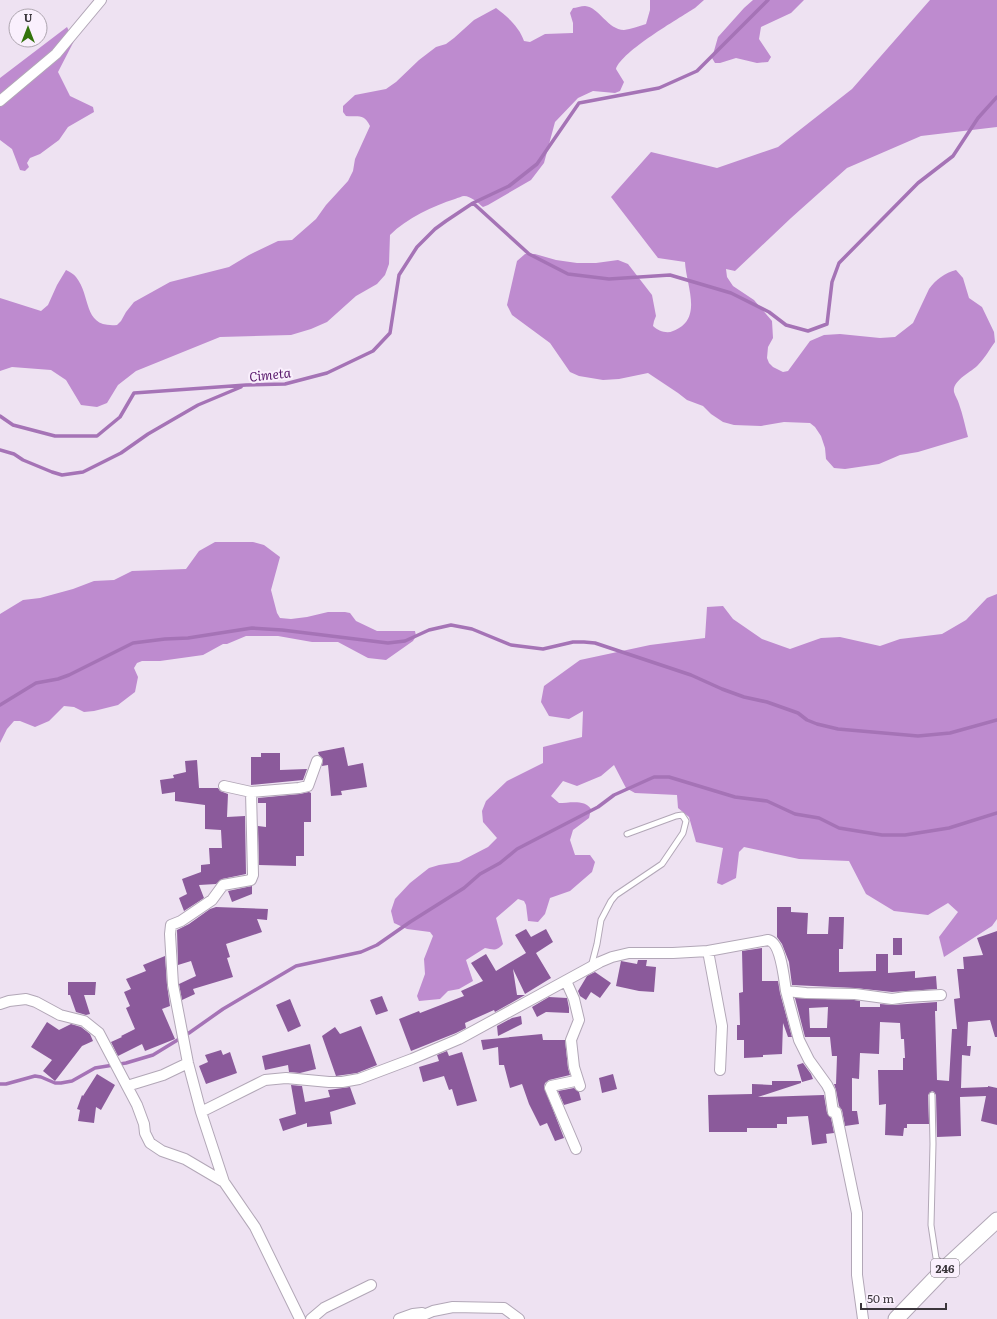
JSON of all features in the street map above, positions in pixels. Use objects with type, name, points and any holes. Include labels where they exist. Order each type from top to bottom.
[{"type":"main road","name":"246","points":[[896,1319],[944,1269],[997,1220]]},
{"type":"street","points":[[0,101],[56,54],[101,0]]},
{"type":"street","points":[[224,786],[251,792],[308,786],[317,761]]},
{"type":"street","points":[[251,792],[254,868],[251,880],[222,885],[212,900],[181,921],[171,925],[173,985],[188,1063],[201,1112],[224,1182],[255,1227],[300,1319]]},
{"type":"street","points":[[201,1112],[266,1080],[286,1078],[342,1082],[365,1076],[412,1059],[459,1039],[600,962],[612,957],[629,953],[708,951],[771,940],[774,943],[780,957],[786,991],[799,1040],[809,1060],[827,1085],[830,1091],[833,1112],[836,1112],[857,1213],[857,1275],[863,1319]]},
{"type":"street","points":[[708,951],[722,1026],[720,1070]]},
{"type":"street","points":[[566,981],[574,999],[579,1020],[571,1040],[574,1067],[578,1082],[575,1081],[551,1086],[550,1088],[576,1149]]},
{"type":"street","points":[[786,991],[855,994],[892,999],[941,995]]},
{"type":"street","points":[[0,1004],[9,1001],[26,999],[36,1002],[60,1015],[84,1021],[99,1034],[137,1105],[144,1124],[145,1133],[150,1143],[162,1151],[185,1159],[224,1182]]},
{"type":"street","points":[[127,1086],[163,1075],[188,1063]]},
{"type":"street","points":[[311,1319],[324,1308],[371,1285]]},
{"type":"street","points":[[398,1319],[413,1314],[453,1307],[504,1308],[519,1319]]},
{"type":"street","points":[[414,1319],[433,1311]]},
{"type":"lane","points":[[591,968],[601,920],[611,901],[616,895],[662,864],[683,833],[686,821],[682,815],[676,816],[627,834]]},
{"type":"lane","points":[[932,1095],[932,1236],[936,1258],[944,1269]]},
{"type":"shaded area","points":[[650,0],[704,0],[695,8],[664,27],[628,53],[616,69],[624,82],[620,91],[615,93],[593,91],[578,98],[555,122],[544,163],[531,180],[483,207],[472,198],[462,196],[438,205],[404,223],[390,235],[389,264],[385,275],[377,284],[356,296],[327,322],[291,335],[220,337],[136,371],[118,385],[107,403],[97,407],[81,405],[66,380],[51,370],[12,367],[0,371],[0,298],[41,311],[48,305],[66,270],[75,276],[81,285],[89,310],[98,322],[106,325],[117,325],[134,302],[170,282],[229,267],[249,255],[278,241],[292,240],[316,219],[326,205],[348,181],[353,171],[355,159],[370,126],[363,117],[346,116],[343,112],[343,106],[355,95],[386,89],[396,82],[419,60],[436,47],[446,44],[474,20],[496,8],[513,23],[524,41],[530,42],[545,34],[573,33],[573,23],[570,13],[573,8],[582,6],[590,7],[595,10],[608,23],[618,29],[627,30],[646,24],[650,10]]},
{"type":"shaded area","points":[[753,0],[804,0],[791,13],[761,27],[759,39],[771,57],[768,62],[757,63],[736,58],[715,63],[712,58],[718,37]]},
{"type":"shaded area","points":[[930,0],[997,0],[997,127],[921,136],[847,168],[735,271],[726,269],[727,277],[733,286],[754,300],[772,321],[773,338],[768,347],[767,358],[773,367],[783,372],[788,371],[810,341],[824,335],[840,334],[880,338],[895,337],[913,323],[929,289],[935,282],[944,275],[956,270],[963,278],[969,298],[982,307],[994,332],[995,342],[985,357],[975,368],[959,380],[954,388],[968,437],[918,452],[900,455],[879,464],[845,469],[834,468],[826,459],[825,448],[821,436],[815,427],[810,423],[784,422],[761,426],[734,425],[723,422],[711,414],[703,406],[687,400],[648,373],[619,379],[603,380],[579,376],[570,372],[550,343],[512,315],[507,305],[517,261],[525,254],[535,254],[556,260],[577,263],[596,263],[618,260],[628,264],[652,295],[656,316],[653,326],[660,331],[668,332],[682,326],[688,319],[691,310],[690,291],[685,262],[658,258],[611,197],[651,152],[717,168],[778,147],[852,89]]},
{"type":"shaded area","points":[[67,27],[74,41],[58,72],[70,96],[93,107],[94,112],[68,127],[59,140],[40,154],[30,158],[27,163],[29,167],[25,171],[20,170],[12,149],[0,140],[0,78],[39,48],[48,48],[48,41]]},
{"type":"shaded area","points":[[215,542],[253,542],[264,545],[280,557],[271,590],[277,613],[280,618],[291,619],[328,612],[345,612],[350,613],[356,621],[377,631],[415,631],[416,636],[413,641],[386,660],[368,658],[338,642],[312,642],[278,636],[246,636],[227,644],[223,644],[203,655],[160,661],[142,661],[137,663],[134,668],[138,677],[135,692],[118,705],[84,712],[74,707],[64,706],[49,721],[35,727],[20,721],[14,721],[7,729],[0,743],[0,614],[23,600],[40,598],[73,589],[94,581],[114,580],[132,571],[186,569],[199,551]]},
{"type":"shaded area","points":[[997,594],[997,919],[992,926],[944,957],[939,937],[958,912],[948,903],[928,915],[894,911],[866,894],[849,861],[799,859],[744,847],[739,852],[736,878],[722,885],[717,883],[723,848],[696,842],[689,817],[678,808],[677,795],[635,793],[626,788],[614,765],[601,776],[577,786],[563,781],[551,796],[559,803],[581,803],[585,804],[591,809],[589,818],[573,830],[570,840],[575,855],[590,855],[595,862],[592,872],[570,891],[550,898],[545,914],[538,922],[528,921],[526,905],[524,901],[518,899],[496,918],[503,944],[499,948],[495,949],[485,948],[466,960],[473,981],[459,989],[448,991],[440,999],[419,1001],[417,996],[425,974],[424,959],[433,936],[430,932],[407,929],[394,923],[391,911],[395,899],[410,883],[429,868],[459,862],[488,847],[497,838],[483,822],[482,811],[486,801],[507,781],[543,763],[543,747],[582,737],[583,711],[569,719],[549,716],[541,702],[544,686],[580,660],[650,645],[705,638],[707,607],[723,606],[733,619],[762,639],[790,649],[821,638],[840,637],[880,646],[900,639],[942,634],[966,620],[987,598]]},
{"type":"building","points":[[344,747],[348,766],[363,763],[367,787],[341,791],[342,795],[331,796],[328,765],[322,766],[323,759],[318,752]]},
{"type":"building","points":[[261,753],[280,753],[280,770],[307,769],[303,780],[251,785],[251,757],[261,757]]},
{"type":"building","points":[[197,760],[199,788],[218,788],[220,791],[228,794],[227,817],[245,816],[246,874],[222,879],[216,884],[199,885],[204,898],[184,911],[179,898],[187,894],[182,879],[201,872],[201,865],[210,864],[209,848],[222,848],[221,830],[205,829],[205,805],[175,801],[175,792],[162,794],[160,780],[174,778],[173,775],[186,772],[185,761]]},
{"type":"building","points":[[311,793],[311,822],[304,822],[304,856],[296,856],[296,866],[259,865],[258,826],[266,827],[266,803],[258,803],[258,798]]},
{"type":"building","points":[[252,886],[252,894],[232,902],[228,891]]},
{"type":"building","points":[[216,907],[268,909],[267,920],[257,919],[262,932],[226,944],[230,957],[227,958],[233,977],[193,989],[195,994],[182,1000],[179,984],[196,976],[191,961],[178,965],[177,930],[189,924],[210,909]]},
{"type":"building","points":[[777,907],[791,907],[791,912],[808,913],[807,934],[828,934],[829,917],[844,917],[843,949],[839,949],[839,972],[876,971],[876,954],[888,954],[888,973],[915,971],[915,978],[936,976],[937,989],[892,992],[855,988],[792,985],[789,962],[782,944],[777,937]]},
{"type":"building","points":[[526,929],[531,937],[546,929],[553,942],[536,953],[551,978],[525,994],[513,969],[517,995],[525,995],[495,1012],[494,1010],[465,1023],[466,1028],[456,1033],[411,1051],[399,1019],[419,1011],[420,1013],[464,996],[461,991],[483,981],[471,963],[486,954],[496,971],[526,953],[515,935]]},
{"type":"building","points":[[997,931],[997,1037],[995,1037],[990,1020],[968,1022],[967,1046],[971,1046],[970,1056],[962,1055],[961,1088],[988,1086],[997,1088],[997,1125],[981,1121],[986,1096],[960,1097],[961,1136],[937,1137],[936,1095],[932,1091],[928,1095],[929,1124],[907,1124],[907,1128],[904,1128],[903,1136],[885,1135],[886,1104],[879,1105],[878,1070],[903,1070],[903,1058],[905,1058],[904,1039],[901,1039],[900,1023],[880,1022],[879,1054],[860,1053],[859,1079],[852,1078],[852,1111],[857,1111],[859,1124],[845,1126],[834,1084],[836,1084],[837,1056],[832,1056],[830,1037],[805,1037],[795,998],[854,1000],[860,1001],[860,1007],[880,1007],[880,1004],[893,1005],[937,1002],[937,1011],[935,1011],[937,1080],[949,1081],[952,1029],[957,1029],[954,999],[960,998],[957,969],[964,969],[963,957],[983,955],[977,938]],"holes":[[[828,1007],[827,1028],[810,1028],[809,1008]]]},
{"type":"building","points":[[893,938],[902,938],[902,955],[893,955]]},
{"type":"building","points":[[762,948],[762,981],[778,981],[792,1037],[788,1037],[783,1023],[782,1054],[744,1058],[744,1040],[737,1040],[737,1025],[740,1025],[739,993],[743,992],[742,951]]},
{"type":"building","points":[[165,956],[170,1006],[162,1009],[175,1039],[145,1051],[142,1044],[118,1056],[111,1042],[135,1029],[126,1008],[130,1006],[124,992],[131,989],[126,979],[146,971],[143,965]]},
{"type":"building","points":[[638,960],[647,960],[646,966],[656,967],[654,992],[639,991],[616,986],[621,961],[637,964]]},
{"type":"building","points":[[595,972],[611,983],[600,998],[591,992],[586,1000],[580,996],[578,991],[587,976]]},
{"type":"building","points":[[68,982],[96,982],[95,995],[84,995],[90,1014],[86,1015],[76,1012],[70,995],[68,995]]},
{"type":"building","points":[[382,996],[388,1011],[376,1015],[370,1000]]},
{"type":"building","points":[[549,997],[567,998],[569,1013],[546,1012],[537,1017],[532,1007]]},
{"type":"building","points":[[290,999],[301,1026],[288,1032],[276,1005]]},
{"type":"building","points":[[521,1016],[522,1024],[498,1036],[497,1026],[512,1018]]},
{"type":"building","points":[[47,1022],[59,1030],[71,1024],[81,1027],[90,1034],[93,1041],[82,1046],[55,1081],[43,1071],[52,1060],[31,1047]]},
{"type":"building","points":[[361,1026],[377,1065],[357,1073],[336,1076],[322,1036],[335,1027],[340,1034]]},
{"type":"building","points":[[542,1034],[543,1040],[565,1040],[570,1075],[549,1080],[545,1083],[544,1087],[564,1138],[555,1141],[547,1123],[540,1126],[529,1104],[522,1084],[510,1088],[504,1065],[499,1065],[498,1047],[483,1050],[481,1040]]},
{"type":"building","points":[[310,1044],[316,1069],[300,1073],[289,1072],[288,1065],[265,1070],[262,1056]]},
{"type":"building","points":[[221,1050],[223,1055],[230,1052],[237,1073],[206,1084],[199,1066],[208,1062],[205,1055]]},
{"type":"building","points":[[447,1051],[449,1056],[462,1052],[477,1101],[457,1106],[452,1089],[449,1090],[444,1076],[423,1082],[419,1067],[439,1061],[437,1055]]},
{"type":"building","points":[[803,1063],[813,1079],[802,1082],[797,1065]]},
{"type":"building","points":[[97,1074],[115,1085],[101,1110],[96,1107],[94,1123],[78,1121],[80,1110],[77,1109],[82,1095],[83,1096]]},
{"type":"building","points":[[613,1074],[617,1089],[602,1093],[599,1078]]},
{"type":"building","points":[[772,1081],[801,1081],[801,1083],[758,1097],[824,1095],[827,1113],[831,1118],[834,1133],[826,1134],[827,1143],[812,1145],[808,1116],[787,1117],[787,1124],[777,1124],[777,1128],[747,1128],[747,1132],[709,1132],[708,1095],[752,1094],[752,1084],[772,1085]]},
{"type":"building","points":[[291,1085],[302,1086],[305,1102],[330,1097],[328,1090],[350,1087],[356,1104],[330,1112],[332,1124],[307,1127],[307,1123],[283,1131],[279,1119],[296,1114]]},
{"type":"building","points":[[574,1088],[579,1092],[581,1100],[564,1105],[558,1091]]},
{"type":"waterway","name":"Cimeta","points":[[0,416],[13,425],[55,436],[97,436],[120,417],[134,393],[246,385],[285,384],[327,373],[373,351],[390,333],[399,275],[417,247],[435,229],[473,203],[509,186],[537,164],[579,103],[659,88],[697,71],[768,0]]},
{"type":"waterway","points":[[473,203],[529,254],[568,274],[609,279],[670,275],[731,293],[769,312],[786,325],[808,331],[827,324],[832,282],[839,263],[918,183],[953,156],[978,118],[997,97]]},
{"type":"waterway","points":[[0,450],[14,454],[23,460],[62,475],[83,472],[121,453],[148,434],[198,405],[241,387]]},
{"type":"waterway","points":[[0,705],[36,683],[58,679],[69,675],[133,643],[188,638],[252,628],[282,630],[388,643],[405,641],[429,630],[451,625],[472,629],[511,645],[543,649],[573,642],[595,643],[691,675],[744,697],[767,702],[798,713],[807,720],[817,724],[838,729],[918,736],[950,733],[997,720]]},
{"type":"waterway","points":[[0,1084],[6,1084],[35,1076],[55,1083],[72,1081],[95,1068],[126,1063],[153,1055],[189,1033],[223,1009],[296,966],[361,952],[377,945],[464,888],[480,874],[500,863],[517,849],[598,807],[614,795],[654,777],[669,777],[735,797],[767,801],[795,814],[819,818],[839,828],[882,835],[905,835],[949,828],[997,813]]}]
